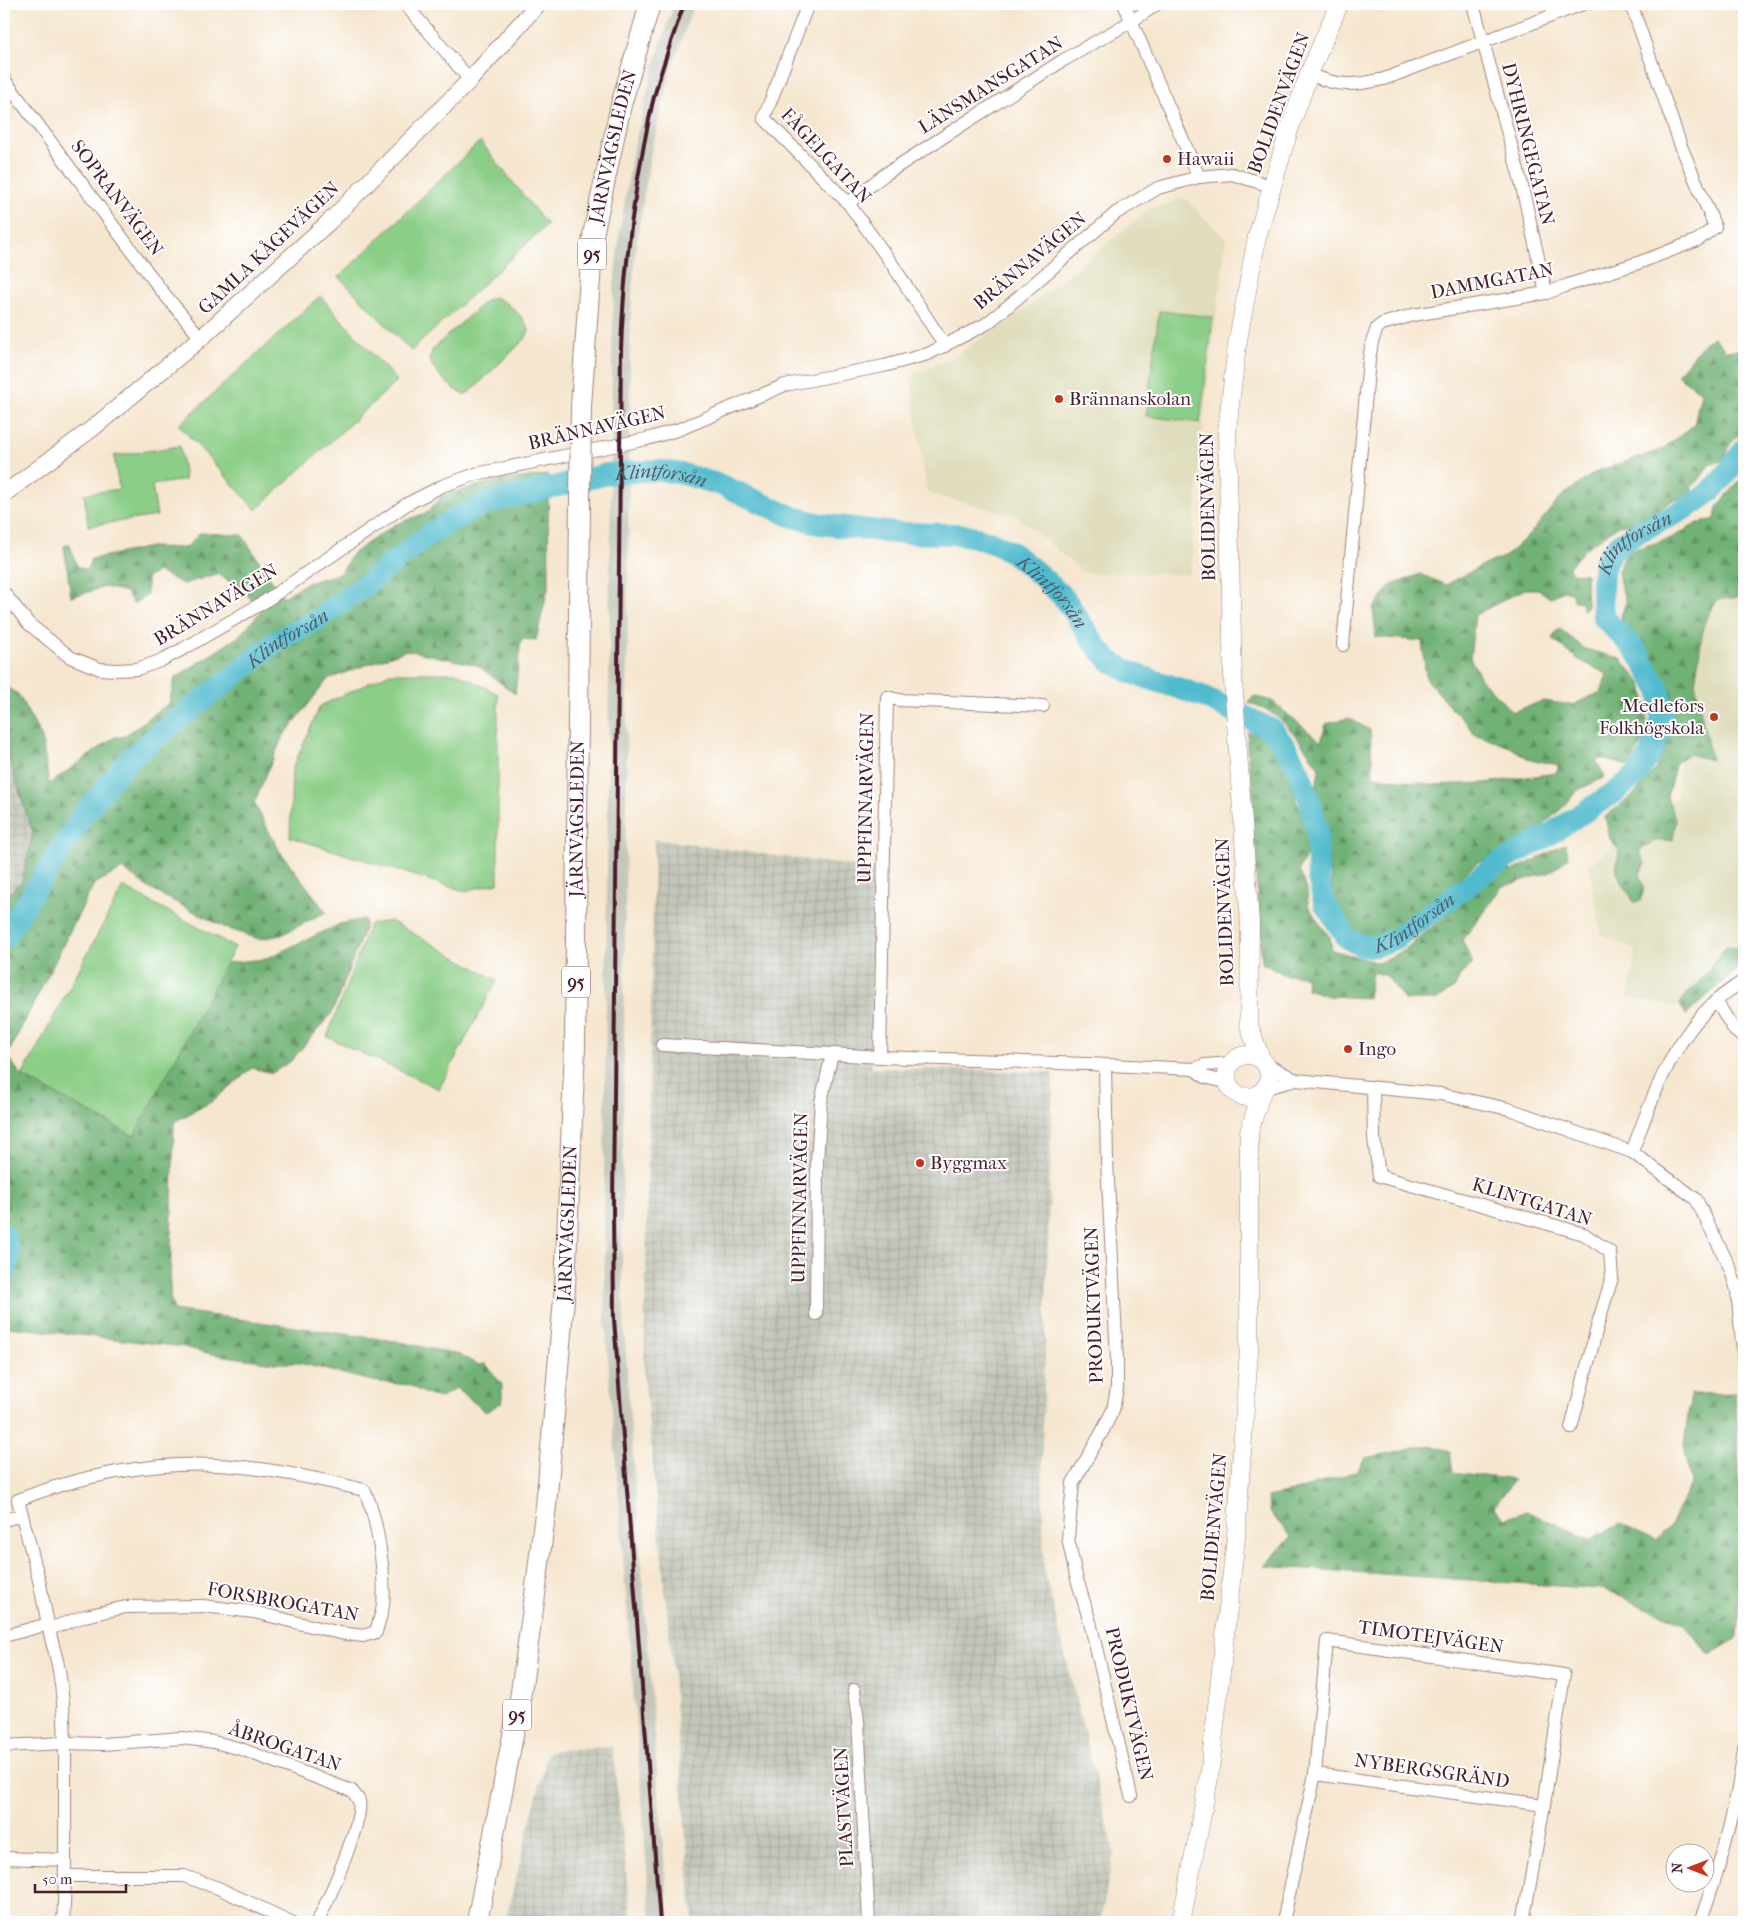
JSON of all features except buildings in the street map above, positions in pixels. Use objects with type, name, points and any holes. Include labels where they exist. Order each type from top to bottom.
[{"type":"main road","name":"JÄRNVÄGSLEDEN","points":[[477,1922],[520,1699],[546,1506],[564,1287],[575,1047],[581,406],[593,235],[620,105],[650,4]]},
{"type":"main road","name":"BOLIDENVÄGEN","points":[[1249,1132],[1228,1072],[1248,1025],[1250,924],[1233,680],[1227,431],[1244,306],[1271,186],[1309,74],[1339,4]]},
{"type":"main road","name":"BOLIDENVÄGEN","points":[[1181,1922],[1209,1778],[1236,1538],[1249,1351],[1249,1132],[1270,1078],[1248,1025]]},
{"type":"main road","points":[[1233,1062],[1248,1054],[1264,1061]]},
{"type":"main road","points":[[1233,1088],[1246,1097],[1264,1090]]},
{"type":"street","points":[[405,4],[470,80]]},
{"type":"street","name":"GAMLA KÅGEVÄGEN","points":[[4,494],[93,428],[201,338],[330,221],[470,80],[538,4]]},
{"type":"street","name":"FÅGELGATAN","points":[[808,4],[764,118],[848,203],[892,264],[945,346]]},
{"type":"street","points":[[1124,4],[1199,176]]},
{"type":"street","name":"LÄNSMANSGATAN","points":[[848,203],[884,175],[1062,61],[1132,21],[1157,4]]},
{"type":"street","name":"DYHRINGEGATAN","points":[[1473,4],[1520,182],[1546,293]]},
{"type":"street","points":[[1309,74],[1343,85],[1359,85],[1405,72],[1583,4]]},
{"type":"street","name":"DAMMGATAN","points":[[1343,646],[1370,360],[1377,328],[1382,324],[1413,316],[1546,293],[1638,263],[1698,240],[1715,227],[1681,146],[1631,4]]},
{"type":"street","name":"SOPRANVÄGEN","points":[[4,79],[161,290],[201,338]]},
{"type":"street","name":"BRÄNNAVÄGEN","points":[[4,593],[29,624],[70,657],[100,669],[137,669],[183,650],[264,602],[407,504],[442,486],[476,474],[647,439],[680,429],[785,385],[884,366],[928,354],[986,324],[1116,213],[1158,188],[1199,176],[1232,174],[1271,186]]},
{"type":"street","name":"UPPFINNARVÄGEN","points":[[880,1057],[887,697],[899,700],[1043,706]]},
{"type":"street","points":[[1632,1152],[1656,1089],[1675,1053],[1716,1001],[1744,980]]},
{"type":"street","points":[[1716,1001],[1736,1031],[1744,1038]]},
{"type":"street","points":[[662,1045],[880,1057],[1105,1064],[1194,1069],[1205,1065],[1233,1062]]},
{"type":"street","name":"UPPFINNARVÄGEN","points":[[816,1314],[817,1161],[821,1102],[832,1054]]},
{"type":"street","points":[[1264,1061],[1296,1080]]},
{"type":"street","name":"PRODUKTVÄGEN","points":[[1105,1064],[1107,1160],[1118,1359],[1117,1388],[1113,1410],[1073,1483],[1068,1538],[1132,1796]]},
{"type":"street","points":[[1194,1069],[1205,1077],[1233,1088]]},
{"type":"street","points":[[1264,1090],[1296,1080],[1440,1094],[1508,1109],[1632,1152],[1696,1199],[1730,1268],[1736,1290],[1744,1363]]},
{"type":"street","name":"KLINTGATAN","points":[[1373,1088],[1374,1138],[1379,1176],[1584,1234],[1610,1252],[1612,1278],[1571,1428]]},
{"type":"street","name":"FORSBROGATAN","points":[[22,1515],[18,1500],[106,1474],[162,1465],[215,1465],[269,1471],[364,1490],[371,1503],[381,1567],[383,1605],[376,1632],[363,1636],[340,1633],[254,1612],[203,1606],[126,1607],[85,1616],[49,1627]]},
{"type":"street","points":[[4,1520],[22,1515],[60,1675],[65,1743],[63,1922]]},
{"type":"street","points":[[4,1636],[49,1627]]},
{"type":"street","name":"TIMOTEJVÄGEN","points":[[1282,1922],[1315,1774],[1327,1641],[1564,1675],[1544,1805],[1523,1922]]},
{"type":"street","name":"PLASTVÄGEN","points":[[854,1690],[858,1721],[868,1922]]},
{"type":"street","name":"ÅBROGATAN","points":[[4,1746],[65,1743],[103,1744],[182,1738],[214,1742],[241,1749],[352,1791],[359,1801],[359,1812],[354,1833],[327,1903],[317,1922]]},
{"type":"street","points":[[1700,1922],[1712,1890],[1740,1786],[1744,1749]]},
{"type":"street","name":"NYBERGSGRÄND","points":[[1315,1774],[1544,1805]]},
{"type":"street","points":[[4,1858],[65,1860]]},
{"type":"street","points":[[65,1876],[184,1876],[218,1888],[291,1922]]},
{"type":"shaded area","points":[[674,4],[694,4],[671,70],[651,153],[637,238],[632,289],[630,349],[622,1266],[629,1406],[669,1922],[651,1922],[605,1319],[604,1205],[612,349],[614,288],[619,236],[633,150],[654,65]]},
{"type":"shaded area","name":"Brännanskolan","points":[[1184,198],[1226,239],[1203,423],[1190,574],[1084,573],[1017,516],[927,493],[910,376],[954,357],[1027,308],[1151,208]]},
{"type":"shaded area","name":"Medlefors Folkhögskola","points":[[1744,556],[1744,958],[1683,1008],[1628,998],[1636,950],[1601,934],[1589,865],[1677,797],[1692,637]]},
{"type":"shaded area","points":[[4,744],[33,833],[22,882],[4,898]]},
{"type":"shaded area","points":[[654,839],[873,869],[872,1068],[1053,1072],[1042,1447],[1044,1570],[1114,1852],[1100,1922],[693,1922],[672,1663],[644,1374]]},
{"type":"shaded area","points":[[612,1746],[632,1922],[505,1922],[548,1751]]},
{"type":"green space","points":[[480,141],[547,225],[411,351],[339,277]]},
{"type":"green space","points":[[320,296],[397,381],[256,510],[179,425]]},
{"type":"green space","points":[[493,297],[504,302],[514,310],[529,330],[525,339],[471,391],[464,395],[443,379],[429,359],[433,349],[485,301]]},
{"type":"green space","points":[[1159,311],[1213,317],[1200,423],[1146,416]]},
{"type":"green space","points":[[1714,337],[1726,351],[1744,349],[1744,430],[1730,444],[1724,460],[1709,465],[1699,480],[1692,486],[1691,496],[1673,500],[1638,522],[1619,525],[1585,549],[1569,567],[1571,573],[1586,574],[1587,606],[1583,610],[1581,602],[1574,601],[1573,594],[1563,591],[1550,598],[1538,589],[1525,589],[1475,615],[1470,658],[1482,680],[1512,712],[1543,701],[1572,705],[1601,692],[1607,674],[1579,660],[1552,639],[1559,628],[1585,649],[1621,659],[1642,684],[1648,713],[1644,740],[1629,766],[1602,759],[1596,760],[1605,777],[1578,790],[1560,810],[1531,835],[1509,849],[1478,862],[1381,937],[1360,939],[1345,925],[1334,900],[1316,793],[1319,768],[1280,719],[1260,706],[1248,703],[1254,696],[1272,701],[1321,742],[1326,724],[1348,718],[1370,730],[1373,776],[1432,785],[1485,783],[1556,773],[1559,765],[1529,759],[1510,747],[1474,734],[1426,678],[1422,641],[1376,637],[1373,609],[1390,586],[1420,574],[1446,585],[1481,566],[1506,556],[1529,535],[1561,497],[1597,471],[1661,450],[1694,425],[1701,392],[1677,375],[1705,342]]},
{"type":"green space","points":[[180,446],[185,480],[152,485],[157,516],[88,526],[84,494],[119,489],[114,456]]},
{"type":"green space","points":[[548,475],[549,584],[536,640],[521,639],[515,694],[477,665],[407,650],[328,679],[282,738],[254,803],[279,850],[326,912],[281,935],[259,939],[226,928],[150,889],[123,869],[94,884],[7,1056],[22,1076],[134,1136],[226,963],[265,959],[340,924],[364,919],[366,925],[332,1013],[291,1061],[272,1073],[252,1068],[211,1102],[174,1122],[170,1297],[174,1310],[395,1341],[460,1355],[478,1365],[486,1364],[502,1385],[502,1402],[486,1412],[456,1388],[441,1398],[428,1395],[409,1385],[372,1381],[300,1363],[274,1363],[211,1354],[184,1347],[9,1327],[4,1334],[4,898],[22,881],[33,833],[4,744],[4,686],[18,694],[42,738],[49,784],[115,737],[123,737],[169,703],[175,678],[238,637],[261,611],[243,590],[217,574],[183,584],[159,572],[147,577],[147,595],[133,604],[126,592],[105,587],[71,597],[64,546],[70,544],[77,566],[87,570],[91,559],[151,547],[186,548],[200,533],[242,535],[283,597],[307,583],[341,573],[352,554],[394,525],[428,512],[443,495],[500,480]]},
{"type":"green space","points":[[1744,476],[1744,579],[1741,579],[1738,597],[1716,600],[1704,623],[1695,683],[1711,760],[1689,754],[1676,762],[1667,797],[1676,820],[1673,840],[1655,841],[1639,851],[1645,863],[1640,874],[1644,886],[1641,901],[1634,902],[1616,871],[1619,851],[1610,839],[1605,817],[1632,796],[1656,769],[1671,731],[1663,693],[1667,687],[1666,681],[1659,673],[1647,651],[1624,630],[1621,616],[1626,602],[1618,571],[1626,552],[1671,538],[1698,523],[1715,519],[1717,507]]},
{"type":"green space","points":[[390,673],[457,673],[498,694],[498,883],[464,891],[290,837],[292,770],[320,706]]},
{"type":"green space","points":[[1248,732],[1265,736],[1279,752],[1282,761],[1293,777],[1296,801],[1309,827],[1310,848],[1299,870],[1307,892],[1308,905],[1330,937],[1332,950],[1378,963],[1403,951],[1502,869],[1513,871],[1566,844],[1568,858],[1551,872],[1501,887],[1483,914],[1462,940],[1473,964],[1460,975],[1455,987],[1437,1000],[1404,1000],[1387,976],[1372,972],[1368,998],[1328,996],[1307,989],[1306,976],[1285,975],[1262,963],[1247,743]]},
{"type":"green space","points":[[123,887],[235,947],[134,1136],[22,1076]]},
{"type":"green space","points":[[391,921],[497,980],[439,1089],[327,1037],[370,924]]},
{"type":"green space","points":[[1726,946],[1744,949],[1744,963],[1686,1015],[1679,1003],[1705,975]]},
{"type":"green space","points":[[1735,1393],[1741,1546],[1738,1638],[1709,1655],[1684,1624],[1602,1589],[1264,1566],[1291,1537],[1270,1512],[1267,1497],[1292,1492],[1357,1471],[1365,1458],[1430,1445],[1450,1451],[1453,1472],[1514,1480],[1494,1507],[1505,1519],[1526,1511],[1590,1539],[1621,1524],[1656,1540],[1668,1528],[1691,1484],[1684,1444],[1691,1394]]},
{"type":"waterway","name":"Klintforsån","points":[[4,938],[82,816],[130,758],[277,641],[315,621],[365,585],[428,535],[471,510],[491,502],[607,474],[657,470],[683,474],[721,485],[793,517],[820,524],[895,533],[971,536],[993,543],[1013,553],[1065,599],[1097,647],[1111,662],[1132,673],[1202,696],[1273,730],[1299,771],[1309,799],[1317,830],[1318,878],[1325,905],[1347,938],[1362,946],[1376,946],[1395,939],[1494,866],[1544,838],[1615,792],[1637,774],[1649,757],[1659,732],[1662,709],[1659,689],[1637,652],[1603,617],[1602,584],[1607,560],[1618,545],[1628,538],[1687,508],[1704,496],[1717,484],[1744,449]]},
{"type":"waterway","name":"Klintforsån","points":[[4,1234],[8,1245],[7,1267],[4,1279]]},
{"type":"railway","points":[[660,1922],[614,1319],[613,1205],[621,349],[627,257],[640,166],[655,92],[684,4]]},
{"type":"place","name":"Hawaii","points":[[1167,159]]},
{"type":"place","name":"Brännanskolan","points":[[1059,399]]},
{"type":"place","name":"Medlefors Folkhögskola","points":[[1714,717]]},
{"type":"place","name":"Ingo","points":[[1348,1049]]},
{"type":"place","name":"Byggmax","points":[[920,1163]]}]
